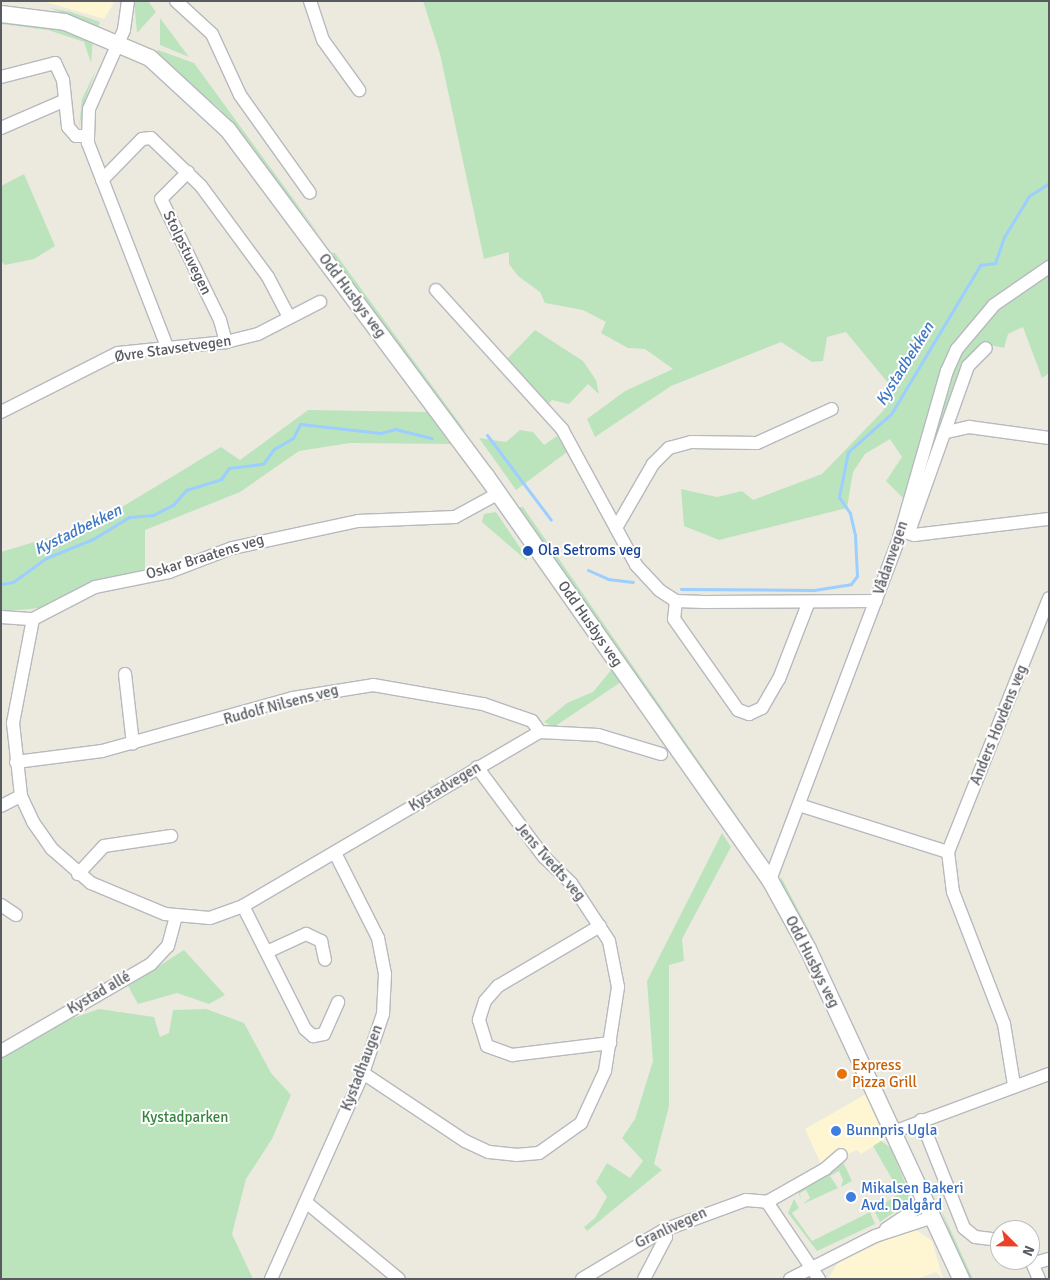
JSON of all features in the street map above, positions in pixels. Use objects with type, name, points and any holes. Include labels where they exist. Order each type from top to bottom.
[{"type":"street","points":[[128,1],[118,43],[92,98],[88,136],[102,180],[167,347]]},
{"type":"street","points":[[176,1],[212,34],[240,95],[310,193]]},
{"type":"street","points":[[310,1],[323,40],[359,90]]},
{"type":"street","name":"Odd Husbys veg","points":[[1,14],[65,22],[118,43],[167,71],[228,130],[499,493],[770,880],[808,949],[961,1279]]},
{"type":"street","points":[[1,77],[55,63],[63,80],[63,101],[71,133],[88,136]]},
{"type":"street","points":[[1,128],[63,101]]},
{"type":"street","points":[[102,180],[146,136],[188,172],[268,278],[289,316]]},
{"type":"street","name":"Stolpstuvegen","points":[[188,172],[161,199],[220,320],[226,342]]},
{"type":"street","name":"Vådanvegen","points":[[904,532],[938,394],[957,349],[994,305],[1049,267]]},
{"type":"street","points":[[436,290],[562,429],[636,565],[676,601],[808,604],[876,601]]},
{"type":"street","name":"Øvre Stavsetvegen","points":[[1,412],[118,354],[167,347],[226,342],[258,334],[289,316],[320,302]]},
{"type":"street","name":"Vådanvegen","points":[[770,880],[876,601],[946,432],[968,366],[986,348]]},
{"type":"street","points":[[616,528],[653,464],[669,448],[691,442],[758,443],[832,409]]},
{"type":"street","points":[[946,432],[968,427],[1049,438]]},
{"type":"street","name":"Oskar Braatens veg","points":[[33,619],[95,587],[169,572],[232,548],[358,521],[455,517],[499,493]]},
{"type":"street","points":[[904,532],[1049,519]]},
{"type":"street","name":"Anders Hovdens veg","points":[[1014,1085],[1004,1024],[953,892],[948,852],[1049,598]]},
{"type":"street","points":[[676,601],[674,619],[738,710],[749,714],[762,708],[779,679],[808,604]]},
{"type":"street","points":[[1,617],[33,619],[14,706],[16,762],[22,796],[52,850],[78,874],[128,901],[176,917]]},
{"type":"street","points":[[125,674],[133,744]]},
{"type":"street","name":"Rudolf Nilsens veg","points":[[16,762],[133,744],[293,698],[373,685],[483,704],[532,720],[540,732]]},
{"type":"street","points":[[540,732],[598,735],[662,754]]},
{"type":"street","name":"Kystadvegen","points":[[176,917],[210,918],[243,906],[335,853],[476,767],[540,732]]},
{"type":"street","name":"Jens Tvedts veg","points":[[363,1073],[464,1141],[489,1152],[539,1153],[581,1123],[605,1071],[610,1043],[617,974],[600,926],[571,883],[544,858],[476,767]]},
{"type":"street","points":[[1,806],[22,796]]},
{"type":"street","points":[[799,805],[948,852]]},
{"type":"street","points":[[78,874],[104,846],[171,836]]},
{"type":"street","name":"Kystadhaugen","points":[[271,1279],[307,1203],[363,1073],[383,1014],[385,974],[378,938],[335,853]]},
{"type":"street","points":[[1,905],[16,915]]},
{"type":"street","points":[[243,906],[269,951],[305,1029],[313,1036],[318,1037],[329,1028],[338,1002]]},
{"type":"street","name":"Kystad allé","points":[[1,1051],[151,964],[168,946],[176,917]]},
{"type":"street","points":[[600,926],[498,986],[485,1000],[478,1020],[487,1046],[502,1053],[610,1043]]},
{"type":"street","points":[[269,951],[306,934],[321,941],[325,960]]},
{"type":"street","points":[[893,1132],[1014,1085],[1049,1074]]},
{"type":"street","points":[[921,1120],[964,1228],[975,1237],[990,1239]]},
{"type":"street","name":"Granlivegen","points":[[582,1279],[664,1230],[724,1205],[767,1202],[826,1169],[841,1154]]},
{"type":"street","points":[[767,1202],[816,1273]]},
{"type":"street","points":[[307,1203],[399,1279]]},
{"type":"street","points":[[790,1279],[816,1273],[876,1236],[929,1209]]},
{"type":"street","points":[[644,1279],[666,1237],[664,1230]]},
{"type":"shaded area","points":[[42,1],[115,1],[104,19]]},
{"type":"shaded area","points":[[866,1094],[887,1138],[861,1154],[857,1150],[822,1166],[805,1129]]},
{"type":"shaded area","points":[[913,1228],[932,1241],[943,1279],[936,1272],[917,1279],[828,1279],[839,1261]]},
{"type":"green space","points":[[134,1],[148,1],[156,12],[137,33]]},
{"type":"green space","points":[[423,1],[1049,1],[1049,373],[1042,378],[1023,327],[1008,334],[1004,348],[990,345],[968,358],[915,510],[886,481],[902,457],[890,439],[865,454],[853,472],[847,508],[719,540],[684,526],[681,489],[717,497],[742,491],[753,500],[822,474],[883,411],[893,389],[846,332],[827,337],[823,361],[812,362],[781,342],[671,386],[595,437],[587,419],[625,391],[673,369],[645,349],[628,348],[601,333],[606,322],[583,310],[545,303],[540,292],[518,276],[509,264],[509,252],[484,259],[440,54]]},
{"type":"green space","points":[[50,8],[71,12],[100,22],[98,27]]},
{"type":"green space","points":[[160,18],[189,57],[160,45]]},
{"type":"green space","points":[[1,19],[59,26],[93,39],[91,63],[84,42],[48,30],[1,24]]},
{"type":"green space","points":[[158,50],[194,63],[324,241],[220,109],[155,55]]},
{"type":"green space","points":[[96,70],[84,103],[79,128],[82,99]]},
{"type":"green space","points":[[24,174],[55,246],[34,259],[5,265],[1,261],[1,186]]},
{"type":"green space","points":[[328,252],[335,253],[466,432],[455,422]]},
{"type":"green space","points":[[535,330],[583,361],[596,380],[599,394],[588,384],[569,404],[552,400],[548,404],[506,360]]},
{"type":"green space","points":[[308,410],[427,412],[451,444],[350,443],[299,451],[240,492],[145,530],[145,571],[92,582],[39,608],[1,612],[1,552],[94,524],[221,447],[240,460]]},
{"type":"green space","points":[[520,430],[533,432],[544,445],[557,436],[567,452],[516,490],[479,438],[506,442]]},
{"type":"green space","points":[[519,507],[523,507],[763,854],[533,532]]},
{"type":"green space","points":[[496,512],[527,558],[527,561],[482,522],[484,514]]},
{"type":"green space","points":[[612,669],[621,682],[554,727],[544,722],[567,703],[593,692]]},
{"type":"green space","points":[[722,833],[731,847],[682,939],[684,961],[669,965],[669,1106],[654,1164],[662,1170],[587,1231],[584,1227],[595,1218],[607,1197],[596,1182],[607,1163],[630,1178],[643,1161],[622,1138],[635,1119],[653,1061],[647,981]]},
{"type":"green space","points":[[781,877],[814,940],[814,941],[780,883]]},
{"type":"green space","points":[[184,950],[225,995],[209,1004],[177,993],[138,1004],[128,986]]},
{"type":"green space","name":"Kystadparken","points":[[99,1009],[154,1017],[160,1037],[169,1033],[173,1010],[206,1009],[244,1023],[271,1073],[291,1095],[272,1139],[246,1179],[232,1234],[253,1279],[1,1279],[1,1057],[59,1023]]},
{"type":"green space","points":[[881,1141],[891,1148],[910,1195],[906,1204],[880,1222],[874,1210],[900,1193],[873,1146]]},
{"type":"green space","points":[[843,1162],[852,1181],[841,1187],[843,1180],[839,1171],[830,1176],[838,1188],[803,1204],[810,1198],[806,1190],[800,1193],[801,1200],[798,1191]]},
{"type":"green space","points":[[794,1199],[799,1208],[792,1213],[812,1241],[870,1212],[875,1224],[817,1251],[788,1213]]},
{"type":"green space","points":[[940,1207],[973,1279],[967,1279]]},
{"type":"waterway","name":"Kystadbekken","points":[[681,589],[814,590],[851,584],[857,576],[855,535],[850,513],[839,497],[848,452],[891,414],[980,265],[995,263],[1004,237],[1029,196],[1049,183]]},
{"type":"waterway","name":"Kystadbekken","points":[[1,584],[13,582],[46,558],[93,539],[129,517],[153,515],[173,505],[186,490],[221,479],[229,468],[263,464],[274,449],[293,438],[300,424],[381,433],[395,429],[432,438]]},
{"type":"waterway","name":"Kystadbekken","points":[[487,435],[551,520]]},
{"type":"waterway","name":"Kystadbekken","points":[[588,570],[608,579],[633,582]]},
{"type":"place","name":"Ola Setroms veg","points":[[528,551]]},
{"type":"place","name":"Express Pizza Grill","points":[[842,1074]]},
{"type":"place","name":"Bunnpris Ugla","points":[[836,1131]]},
{"type":"place","name":"Mikalsen Bakeri Avd. Dalgård","points":[[851,1197]]}]
